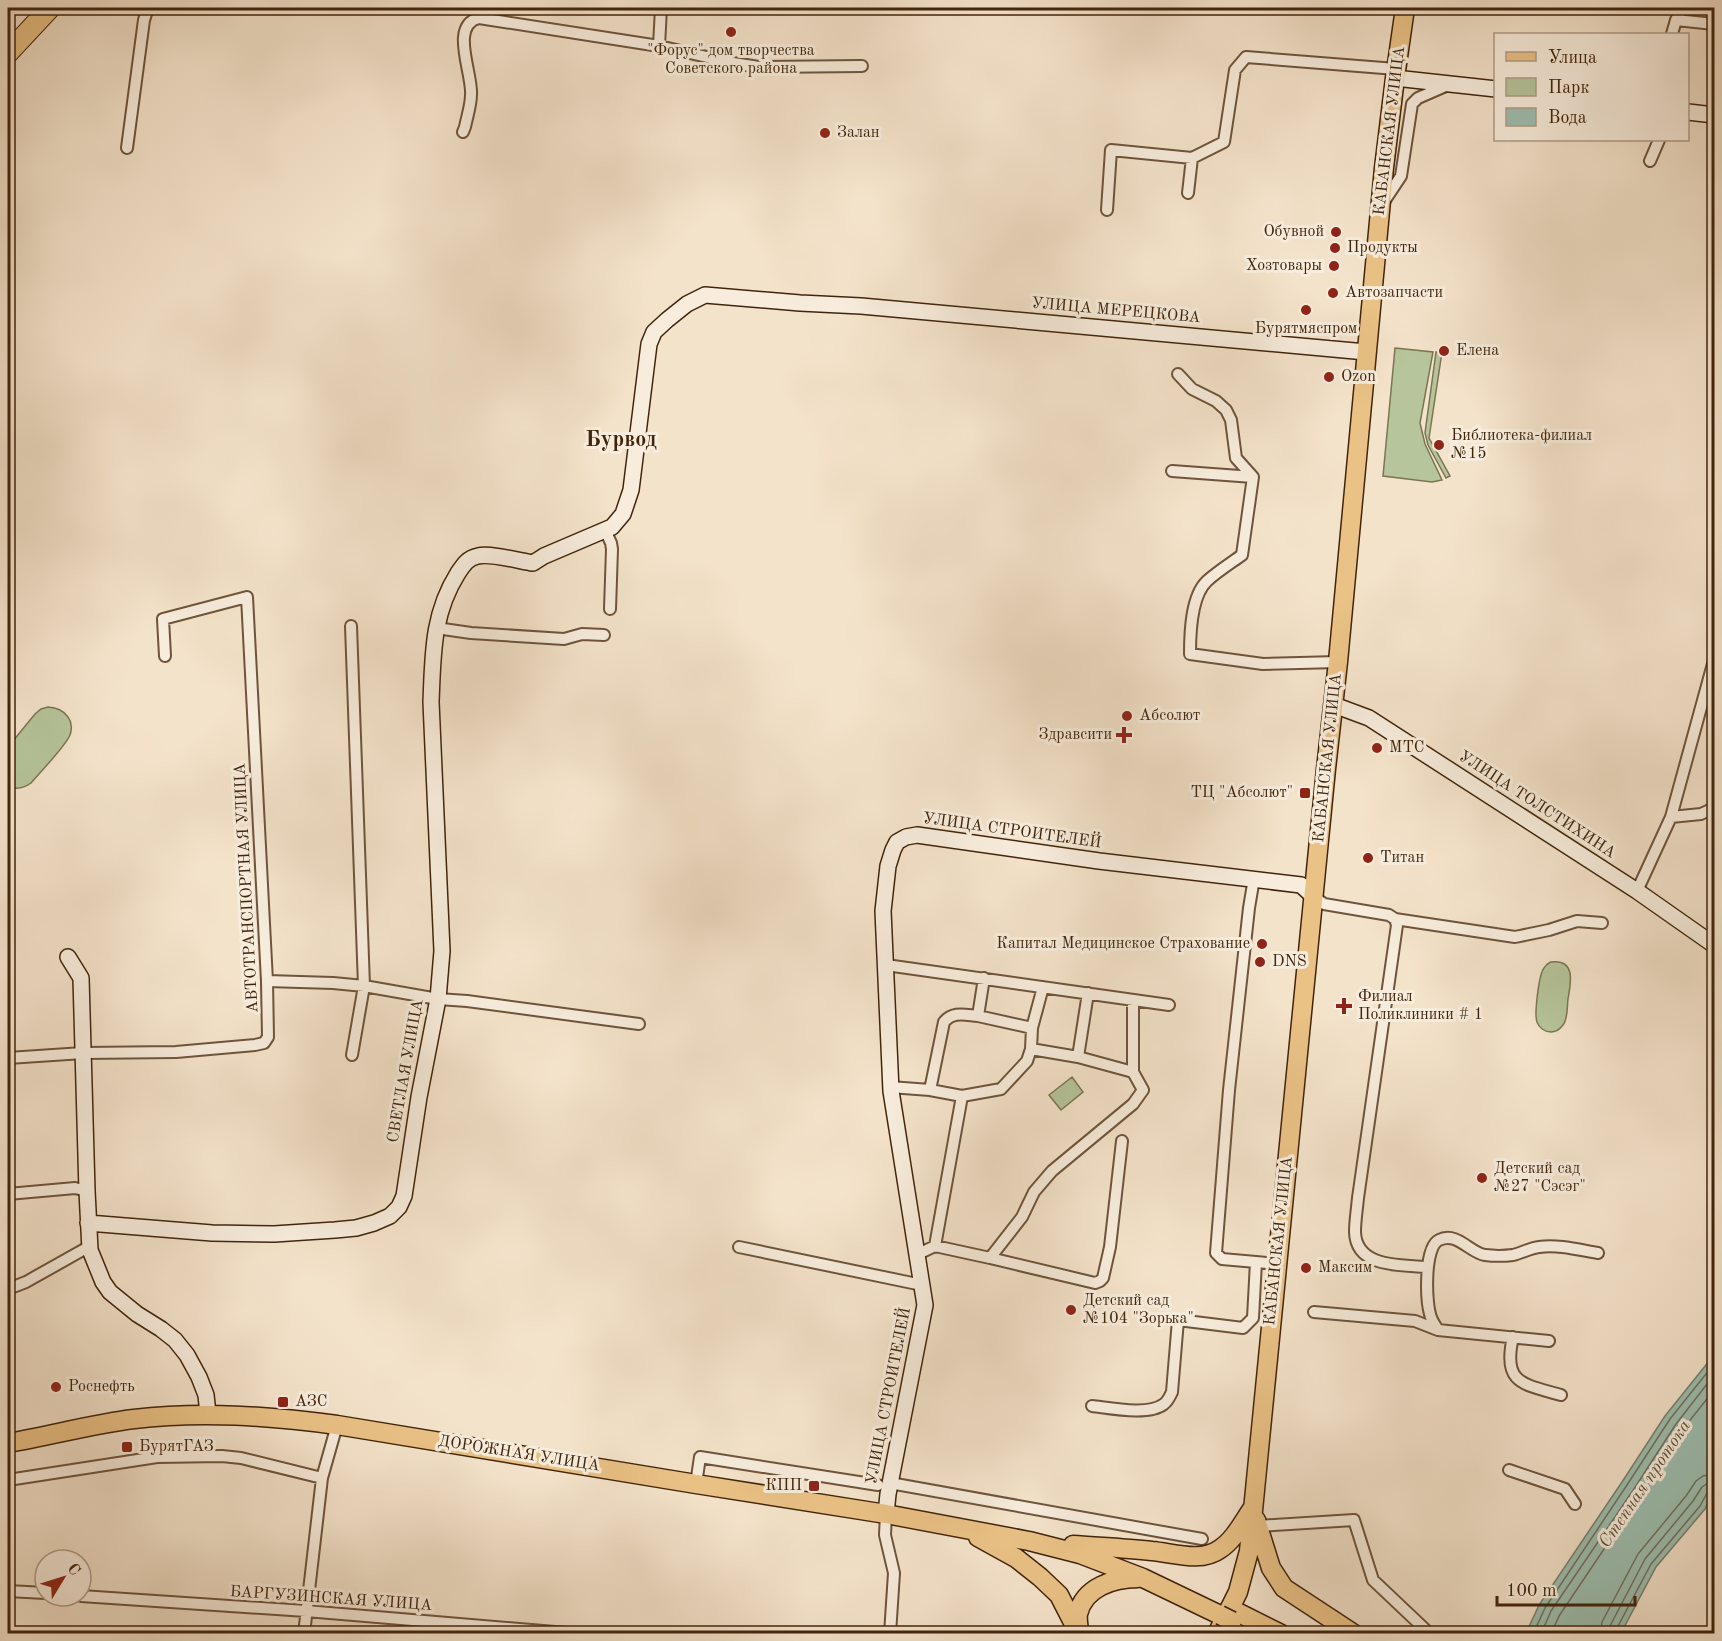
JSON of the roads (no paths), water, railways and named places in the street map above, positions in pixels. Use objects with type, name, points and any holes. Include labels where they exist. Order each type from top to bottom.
[{"type":"highway","points":[[8,53],[50,8]]},
{"type":"main road","name":"КАБАНСКАЯ УЛИЦА","points":[[1217,1634],[1238,1592],[1249,1551],[1313,896],[1334,705],[1366,352],[1395,74],[1406,8]]},
{"type":"main road","name":"ДОРОЖНАЯ УЛИЦА","points":[[8,1443],[133,1419],[208,1414],[281,1418],[337,1425],[952,1525],[1029,1541],[1080,1554],[1228,1613]]},
{"type":"main road","name":"КАБАНСКАЯ УЛИЦА","points":[[1253,1508],[1270,1568],[1284,1588],[1354,1634]]},
{"type":"main road","points":[[1073,1545],[1186,1556],[1210,1555],[1227,1543],[1253,1508]]},
{"type":"main road","points":[[952,1525],[996,1546],[1031,1569],[1059,1595],[1079,1634]]},
{"type":"main road","name":"ДОРОЖНАЯ УЛИЦА","points":[[1029,1541],[1073,1545],[1133,1564],[1228,1613]]},
{"type":"main road","points":[[1079,1634],[1078,1616],[1082,1605],[1092,1592],[1107,1582],[1122,1578],[1143,1578]]},
{"type":"main road","points":[[1228,1613],[1258,1634]]},
{"type":"main road","points":[[1228,1613],[1281,1634]]},
{"type":"street","points":[[127,148],[144,20],[148,8]]},
{"type":"street","points":[[659,46],[661,8]]},
{"type":"street","points":[[1672,33],[1682,8]]},
{"type":"street","points":[[463,132],[471,94],[464,52],[465,32],[473,19],[479,18],[659,46],[759,67],[862,66]]},
{"type":"street","points":[[1676,20],[1714,24]]},
{"type":"street","points":[[1107,210],[1112,150],[1192,158],[1224,142],[1235,70],[1246,57],[1395,74],[1494,89]]},
{"type":"street","points":[[1381,206],[1401,176],[1412,104],[1418,98],[1450,84]]},
{"type":"street","points":[[1689,112],[1714,115]]},
{"type":"street","points":[[1650,161],[1659,141]]},
{"type":"street","points":[[1188,193],[1192,158]]},
{"type":"street","name":"УЛИЦА МЕРЕЦКОВА","points":[[605,530],[612,527],[623,514],[631,490],[649,344],[654,332],[687,304],[705,296],[861,306],[1366,352]]},
{"type":"street","points":[[1178,374],[1192,389],[1216,401],[1226,410],[1231,420],[1236,458],[1253,477],[1242,555],[1207,581],[1202,588],[1194,608],[1190,654],[1263,664],[1338,662]]},
{"type":"street","points":[[1172,471],[1253,477]]},
{"type":"street","points":[[605,530],[612,549],[610,609]]},
{"type":"street","name":"СВЕТЛАЯ УЛИЦА","points":[[88,1222],[212,1233],[274,1234],[356,1228],[390,1216],[399,1206],[404,1196],[419,1097],[438,999],[442,951],[431,702],[436,626],[449,590],[466,561],[484,555],[533,563],[605,530]]},
{"type":"street","name":"АВТОТРАНСПОРТНАЯ УЛИЦА","points":[[8,1058],[83,1053],[176,1052],[255,1046],[264,1043],[268,1037],[247,597],[163,619],[165,656]]},
{"type":"street","points":[[351,626],[364,986],[352,1055]]},
{"type":"street","points":[[436,626],[471,633],[564,639],[582,634],[604,635]]},
{"type":"street","points":[[1637,891],[1671,817],[1714,660]]},
{"type":"street","name":"УЛИЦА ТОЛСТИХИНА","points":[[1334,705],[1369,718],[1637,891],[1714,945]]},
{"type":"street","points":[[1671,817],[1701,814],[1714,808]]},
{"type":"street","name":"УЛИЦА СТРОИТЕЛЕЙ","points":[[886,1514],[884,1484],[925,1305],[890,1087],[883,911],[888,866],[897,842],[917,835],[1099,861],[1254,878],[1301,885],[1313,896]]},
{"type":"street","points":[[1254,878],[1229,1090],[1216,1253],[1222,1259],[1277,1264]]},
{"type":"street","points":[[1313,896],[1324,904],[1389,915],[1395,919],[1515,937],[1577,921],[1602,923]]},
{"type":"street","points":[[1395,919],[1397,925],[1358,1198],[1355,1234],[1359,1249],[1366,1256],[1380,1263],[1428,1267]]},
{"type":"street","points":[[68,957],[81,978],[90,1246],[103,1282],[110,1292],[175,1340],[187,1355],[206,1395],[208,1414]]},
{"type":"street","points":[[886,965],[1169,1005]]},
{"type":"street","points":[[978,1016],[984,978]]},
{"type":"street","points":[[267,981],[364,986],[438,999],[639,1024]]},
{"type":"street","points":[[890,1087],[930,1090],[962,1096],[1001,1089],[1027,1061],[1031,1049],[1032,1028],[1043,987]]},
{"type":"street","points":[[1078,1057],[1088,993]]},
{"type":"street","points":[[990,1258],[1022,1217],[1034,1192],[1052,1171],[1133,1104],[1143,1090],[1134,1072],[1133,1000]]},
{"type":"street","points":[[930,1090],[944,1022],[949,1016],[955,1014],[978,1016],[1032,1028]]},
{"type":"street","points":[[1031,1049],[1078,1057],[1134,1072]]},
{"type":"street","points":[[935,1246],[962,1096]]},
{"type":"street","points":[[916,1255],[935,1246],[1095,1283],[1100,1281],[1103,1278],[1110,1247],[1122,1141]]},
{"type":"street","points":[[8,1194],[75,1188],[87,1191]]},
{"type":"street","points":[[1438,1330],[1430,1318],[1427,1302],[1428,1267],[1435,1244],[1439,1240],[1460,1241],[1474,1252],[1484,1255],[1512,1255],[1539,1246],[1598,1253]]},
{"type":"street","points":[[8,1289],[26,1282],[90,1246]]},
{"type":"street","points":[[739,1247],[922,1285]]},
{"type":"street","points":[[1092,1406],[1147,1410],[1163,1405],[1172,1392],[1178,1320],[1243,1328],[1253,1318],[1256,1262]]},
{"type":"street","points":[[1314,1312],[1415,1321],[1438,1330],[1549,1341]]},
{"type":"street","points":[[1513,1337],[1510,1348],[1510,1366],[1513,1374],[1527,1385],[1561,1395]]},
{"type":"street","points":[[304,1634],[322,1478],[337,1425]]},
{"type":"street","points":[[8,1480],[157,1457],[222,1456],[241,1458],[322,1478]]},
{"type":"street","points":[[696,1484],[699,1457],[884,1484],[1202,1539]]},
{"type":"street","points":[[1509,1470],[1565,1489],[1575,1504]]},
{"type":"street","points":[[886,1514],[885,1535],[894,1573],[890,1634]]},
{"type":"street","points":[[1258,1526],[1354,1520],[1373,1580],[1430,1634]]},
{"type":"street","points":[[8,1591],[33,1592]]},
{"type":"street","name":"БАРГУЗИНСКАЯ УЛИЦА","points":[[93,1597],[306,1611],[579,1634]]},
{"type":"water","name":"Степная протока","points":[[1714,1355],[1714,1492],[1705,1509],[1656,1567],[1621,1633],[1526,1633],[1539,1605],[1665,1416]]},
{"type":"place","name":"\"Форус\" дом творчества Советского района","points":[[731,32]]},
{"type":"place","name":"Залан","points":[[825,133]]},
{"type":"place","name":"Обувной","points":[[1336,232]]},
{"type":"place","name":"Продукты","points":[[1335,248]]},
{"type":"place","name":"Хозтовары","points":[[1334,266]]},
{"type":"place","name":"Автозапчасти","points":[[1333,293]]},
{"type":"place","name":"Бурятмяспром","points":[[1306,310]]},
{"type":"place","name":"Елена","points":[[1444,351]]},
{"type":"place","name":"Ozon","points":[[1329,377]]},
{"type":"place","name":"Библиотека-филиал №15","points":[[1439,445]]},
{"type":"place","name":"Абсолют","points":[[1127,716]]},
{"type":"place","name":"Здравсити","points":[[1124,735]]},
{"type":"place","name":"МТС","points":[[1377,748]]},
{"type":"place","name":"ТЦ \"Абсолют\"","points":[[1305,793]]},
{"type":"place","name":"Титан","points":[[1368,858]]},
{"type":"place","name":"Капитал Медицинское Страхование","points":[[1262,944]]},
{"type":"place","name":"DNS","points":[[1260,962]]},
{"type":"place","name":"Филиал Поликлиники # 1","points":[[1344,1006]]},
{"type":"place","name":"Детский сад №27 \"Сэсэг\"","points":[[1482,1178]]},
{"type":"place","name":"Максим","points":[[1306,1268]]},
{"type":"place","name":"Детский сад №104 \"Зорька\"","points":[[1071,1310]]},
{"type":"place","name":"Роснефть","points":[[56,1387]]},
{"type":"place","name":"АЗС","points":[[283,1402]]},
{"type":"place","name":"БурятГАЗ","points":[[127,1447]]},
{"type":"place","name":"КПП","points":[[814,1486]]},
{"type":"district","name":"Бурвод","points":[[621,440]]}]
